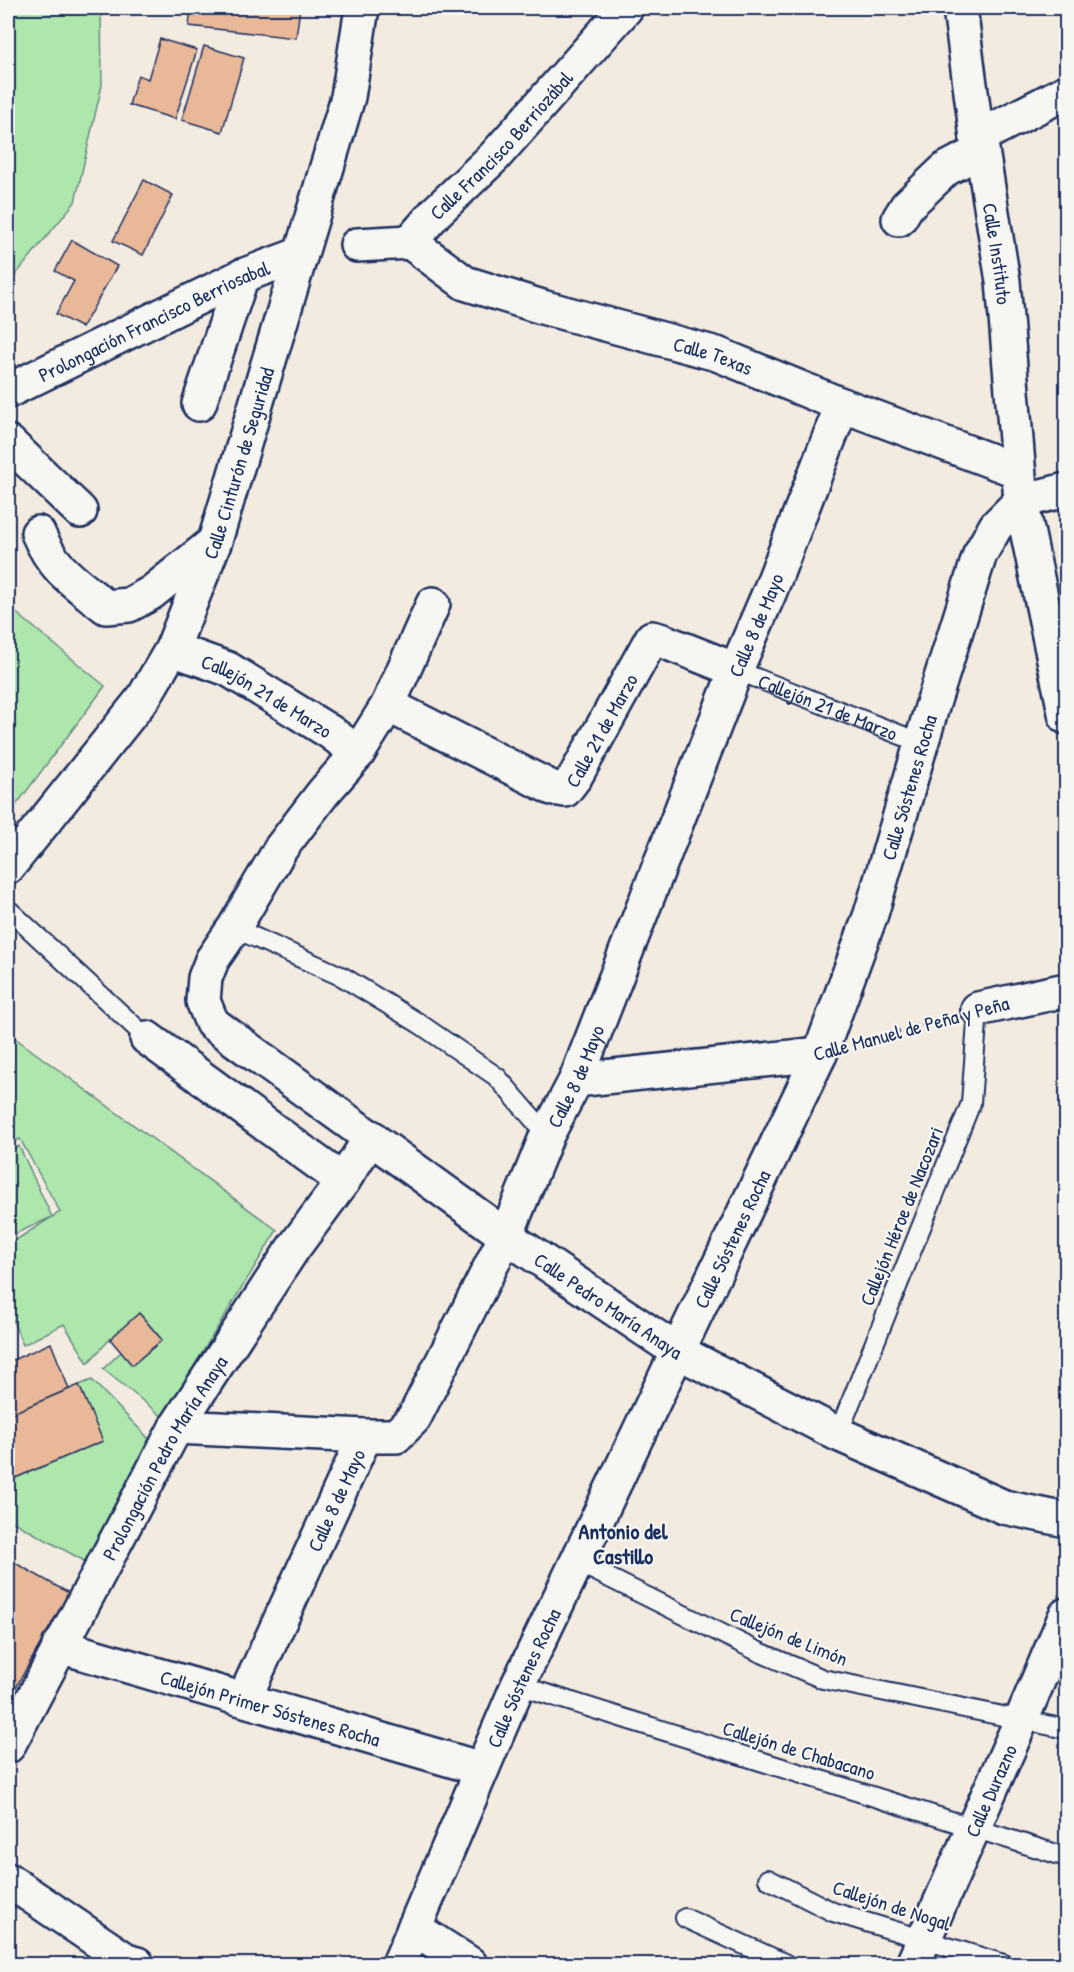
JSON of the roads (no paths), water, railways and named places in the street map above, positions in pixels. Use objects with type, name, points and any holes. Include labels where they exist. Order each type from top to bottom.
[{"type":"street","name":"Calle Cinturón de Seguridad","points":[[8,867],[144,697],[172,649],[215,541],[348,97],[362,8]]},
{"type":"street","name":"Calle Francisco Berriozábal","points":[[410,242],[436,212],[494,157],[626,8]]},
{"type":"street","name":"Calle Instituto","points":[[960,8],[1003,281],[1019,486],[1066,717]]},
{"type":"street","points":[[899,219],[907,206],[946,169],[980,144],[1066,92]]},
{"type":"street","points":[[357,245],[410,242]]},
{"type":"street","name":"Calle Texas","points":[[410,242],[465,283],[542,307],[717,354],[842,405],[1019,486]]},
{"type":"street","name":"Prolongación Francisco Berriosabal","points":[[8,391],[242,276],[301,254]]},
{"type":"street","points":[[199,404],[242,276]]},
{"type":"street","name":"Calle 8 de Mayo","points":[[244,1699],[365,1436],[396,1436],[414,1418],[506,1236],[547,1135],[576,1080],[842,405]]},
{"type":"street","points":[[8,442],[80,511]]},
{"type":"street","points":[[1019,486],[1066,490]]},
{"type":"street","name":"Calle Sóstenes Rocha","points":[[399,1965],[518,1686],[820,1054],[871,914],[980,554],[1019,486]]},
{"type":"street","points":[[38,533],[59,569],[106,608],[129,605],[151,593],[215,541]]},
{"type":"street","points":[[234,928],[281,848],[323,793],[358,753],[388,705],[433,604]]},
{"type":"street","name":"Calle 21 de Marzo","points":[[388,705],[552,788],[565,790],[575,777],[652,638],[736,670]]},
{"type":"street","name":"Callejón 21 de Marzo","points":[[172,649],[228,669],[330,732],[358,753]]},
{"type":"street","name":"Calle Pedro María Anaya","points":[[234,928],[212,960],[205,978],[203,1001],[212,1023],[506,1236],[677,1351],[838,1434],[1004,1507],[1066,1520]]},
{"type":"street","name":"Calle Manuel de Peña y Peña","points":[[978,1009],[1066,990]]},
{"type":"street","points":[[147,1038],[343,1181]]},
{"type":"street","name":"Calle Manuel de Peña y Peña","points":[[576,1080],[820,1054]]},
{"type":"street","name":"Prolongación Pedro María Anaya","points":[[11,1732],[176,1427],[292,1250],[343,1181],[371,1137]]},
{"type":"street","points":[[176,1427],[365,1436]]},
{"type":"street","name":"Calle Durazno","points":[[918,1952],[1022,1721],[1066,1615]]},
{"type":"street","name":"Callejón Primer Sóstenes Rocha","points":[[59,1646],[482,1769]]},
{"type":"street","points":[[8,1880],[129,1962],[137,1965]]},
{"type":"street","points":[[414,1928],[470,1965]]},
{"type":"lane","name":"Callejón 21 de Marzo","points":[[736,670],[921,743]]},
{"type":"lane","points":[[8,912],[10,911],[147,1038]]},
{"type":"lane","points":[[234,928],[343,977],[420,1024],[497,1077],[547,1135]]},
{"type":"lane","name":"Callejón Héroe de Nacozari","points":[[838,1434],[971,1102],[978,1009]]},
{"type":"lane","name":"Callejón de Limón","points":[[577,1562],[757,1651],[823,1679],[1066,1730]]},
{"type":"lane","name":"Callejón de Chabacano","points":[[518,1686],[1066,1857]]},
{"type":"lane","name":"Callejón de Nogal","points":[[768,1880],[918,1952],[1004,1965]]},
{"type":"lane","points":[[685,1918],[786,1965]]},
{"type":"district","name":"Antonio del Castillo","points":[[623,1544]]}]
